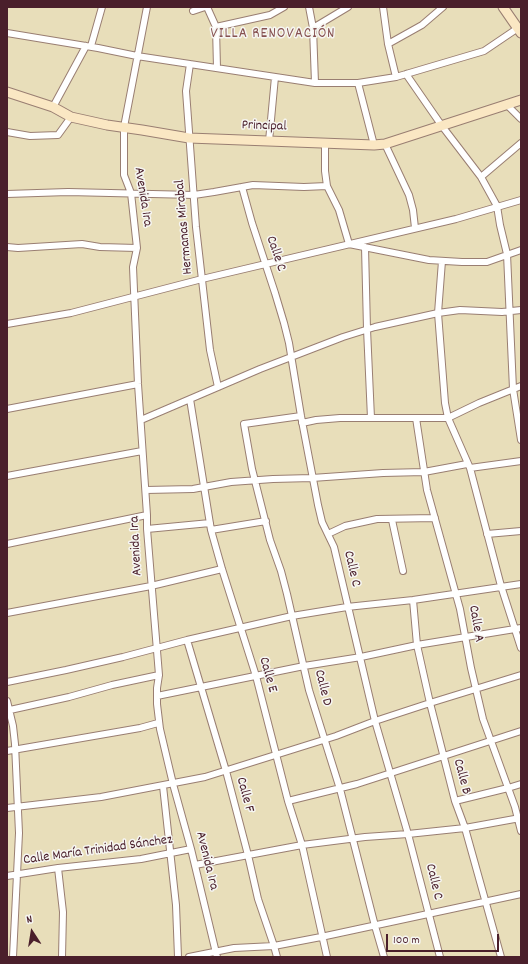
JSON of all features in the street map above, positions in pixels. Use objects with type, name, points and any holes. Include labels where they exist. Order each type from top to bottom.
[{"type":"street","points":[[53,107],[89,46],[102,7]]},
{"type":"street","name":"Avenida 1ra","points":[[147,7],[124,128],[124,174],[131,193],[137,248],[133,267],[134,297],[147,529],[159,675],[157,688],[158,723],[172,784],[191,849],[217,954]]},
{"type":"street","points":[[193,11],[206,7],[216,27],[217,68]]},
{"type":"street","points":[[216,27],[270,15],[284,7]]},
{"type":"street","points":[[309,7],[313,28],[315,83]]},
{"type":"street","points":[[313,28],[348,7]]},
{"type":"street","points":[[383,7],[388,44],[396,77]]},
{"type":"street","points":[[388,44],[422,25],[443,7]]},
{"type":"street","points":[[7,33],[89,46],[137,56],[315,83],[358,83],[396,77],[484,51],[519,31],[503,7]]},
{"type":"street","name":"Hermanas Mirabal","points":[[190,64],[186,91],[189,138],[210,350],[218,387]]},
{"type":"street","points":[[406,74],[442,126],[481,177],[497,206],[507,254],[513,388],[521,440]]},
{"type":"street","points":[[269,141],[275,77]]},
{"type":"street","points":[[358,83],[374,145]]},
{"type":"street","name":"Principal","points":[[7,92],[53,107],[71,117],[107,125],[189,138],[374,145],[385,144],[521,100]]},
{"type":"street","points":[[507,105],[521,119]]},
{"type":"street","points":[[7,132],[30,136],[59,134],[71,117]]},
{"type":"street","points":[[325,143],[325,171],[327,186],[339,210],[349,244]]},
{"type":"street","points":[[481,177],[521,143]]},
{"type":"street","points":[[385,144],[409,196],[413,210],[415,228]]},
{"type":"street","points":[[7,194],[68,192],[194,194],[253,185],[304,187],[327,186]]},
{"type":"street","name":"Calle C","points":[[242,187],[284,323],[312,478],[321,517],[334,547],[375,720],[408,834],[440,957]]},
{"type":"street","points":[[7,324],[70,313],[202,279],[456,219],[521,200]]},
{"type":"street","points":[[7,247],[18,248],[82,244],[100,247],[137,248]]},
{"type":"street","points":[[349,244],[442,261],[486,262],[521,250]]},
{"type":"street","points":[[365,248],[371,418]]},
{"type":"street","points":[[442,261],[438,313],[443,394],[448,418],[469,466],[486,534],[501,586],[518,629],[521,648]]},
{"type":"street","points":[[141,420],[290,357],[367,329],[438,313],[466,310],[510,312],[521,310]]},
{"type":"street","points":[[7,409],[138,384]]},
{"type":"street","points":[[301,420],[340,418],[448,418],[513,388],[521,386]]},
{"type":"street","name":"Calle E","points":[[190,399],[211,530],[256,676],[288,801],[302,845],[326,957]]},
{"type":"street","name":"Calle A","points":[[416,418],[427,490],[456,592],[483,719],[519,818],[521,831]]},
{"type":"street","name":"Calle D","points":[[301,420],[244,424],[270,540],[281,571],[309,690],[354,838],[384,957]]},
{"type":"street","points":[[7,476],[142,451]]},
{"type":"street","points":[[146,490],[194,489],[230,482],[273,479],[424,472],[521,461]]},
{"type":"street","points":[[7,544],[147,515]]},
{"type":"street","points":[[328,534],[345,526],[377,519],[392,520],[435,518]]},
{"type":"street","points":[[392,520],[403,571]]},
{"type":"street","points":[[211,530],[266,521]]},
{"type":"street","points":[[147,529],[210,523]]},
{"type":"street","points":[[486,534],[521,530]]},
{"type":"street","points":[[7,613],[151,586],[222,569]]},
{"type":"street","points":[[7,682],[87,665],[292,616],[521,584]]},
{"type":"street","name":"Calle B","points":[[413,600],[417,645],[430,703],[455,801],[465,828],[501,957]]},
{"type":"street","points":[[157,696],[417,645],[518,629]]},
{"type":"street","name":"Calle F","points":[[187,640],[226,771],[258,899],[277,957]]},
{"type":"street","points":[[10,710],[69,697],[112,684],[159,675]]},
{"type":"street","points":[[7,808],[101,797],[163,786],[226,771],[336,736],[375,720],[521,675]]},
{"type":"street","points":[[7,701],[13,726],[16,750],[19,833],[13,957]]},
{"type":"street","points":[[7,751],[140,728],[158,723]]},
{"type":"street","points":[[288,801],[340,789],[521,731]]},
{"type":"street","points":[[455,801],[521,784]]},
{"type":"street","points":[[163,786],[176,905],[178,957]]},
{"type":"street","points":[[195,865],[302,845],[354,838],[465,828],[519,818]]},
{"type":"street","name":"Calle María Trinidad Sánchez","points":[[7,876],[58,868],[141,859],[191,849]]},
{"type":"street","points":[[58,868],[63,912],[62,957]]},
{"type":"street","points":[[189,957],[217,954],[234,948],[274,946],[321,938],[428,913],[521,894]]},
{"type":"district","name":"VILLA RENOVACIÓN","points":[[273,35]]}]
